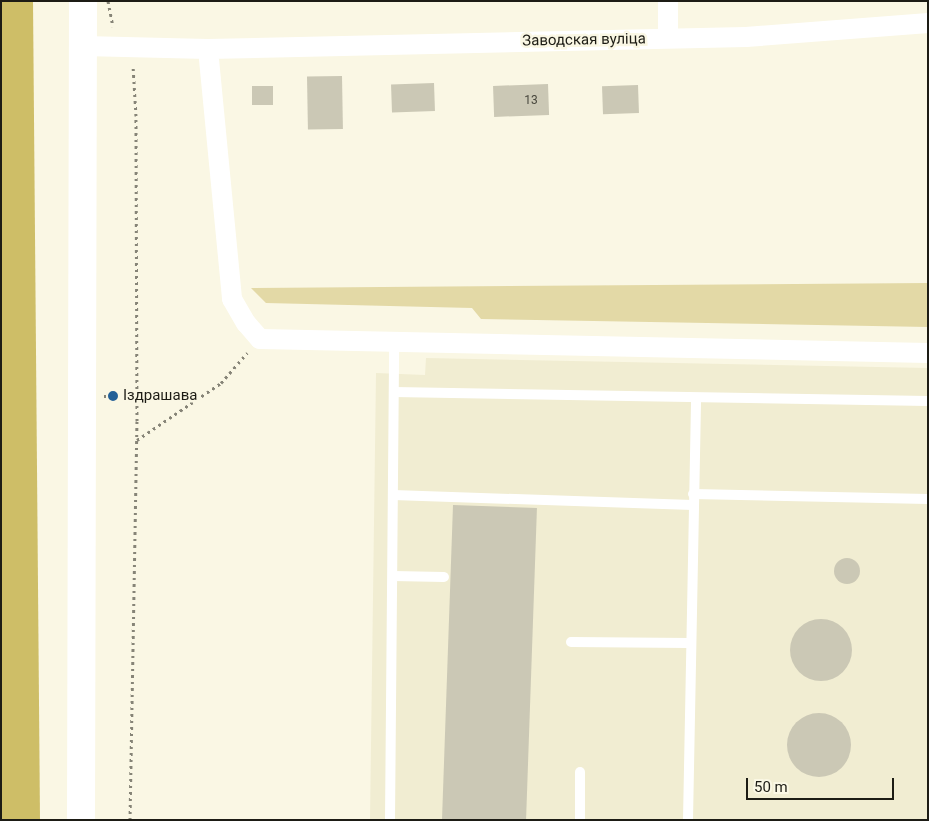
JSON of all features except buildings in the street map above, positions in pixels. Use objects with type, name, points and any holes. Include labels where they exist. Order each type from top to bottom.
[{"type":"main road","points":[[81,820],[83,1]]},
{"type":"street","points":[[668,1],[668,38]]},
{"type":"street","name":"Заводская вуліца","points":[[83,46],[208,49],[756,37],[928,23]]},
{"type":"street","points":[[208,49],[232,298],[246,323],[260,339],[394,340],[928,353]]},
{"type":"lane","points":[[390,820],[394,340]]},
{"type":"lane","points":[[394,392],[928,401]]},
{"type":"lane","points":[[688,820],[689,642],[696,398]]},
{"type":"lane","points":[[693,494],[928,499]]},
{"type":"lane","points":[[394,495],[693,505]]},
{"type":"lane","points":[[393,576],[444,577]]},
{"type":"lane","points":[[571,642],[689,642]]},
{"type":"lane","points":[[580,772],[580,820]]},
{"type":"path","points":[[108,1],[113,27],[132,58],[136,116],[136,440],[130,820]]},
{"type":"path","points":[[136,440],[222,383],[260,339]]},
{"type":"shaded area","points":[[1,1],[33,1],[40,820],[1,820]]},
{"type":"shaded area","points":[[928,283],[928,327],[481,319],[472,308],[266,303],[251,288]]},
{"type":"shaded area","points":[[426,358],[928,368],[928,820],[370,820],[376,373],[425,375]]},
{"type":"place","name":"Іздрашава","points":[[113,396]]}]
